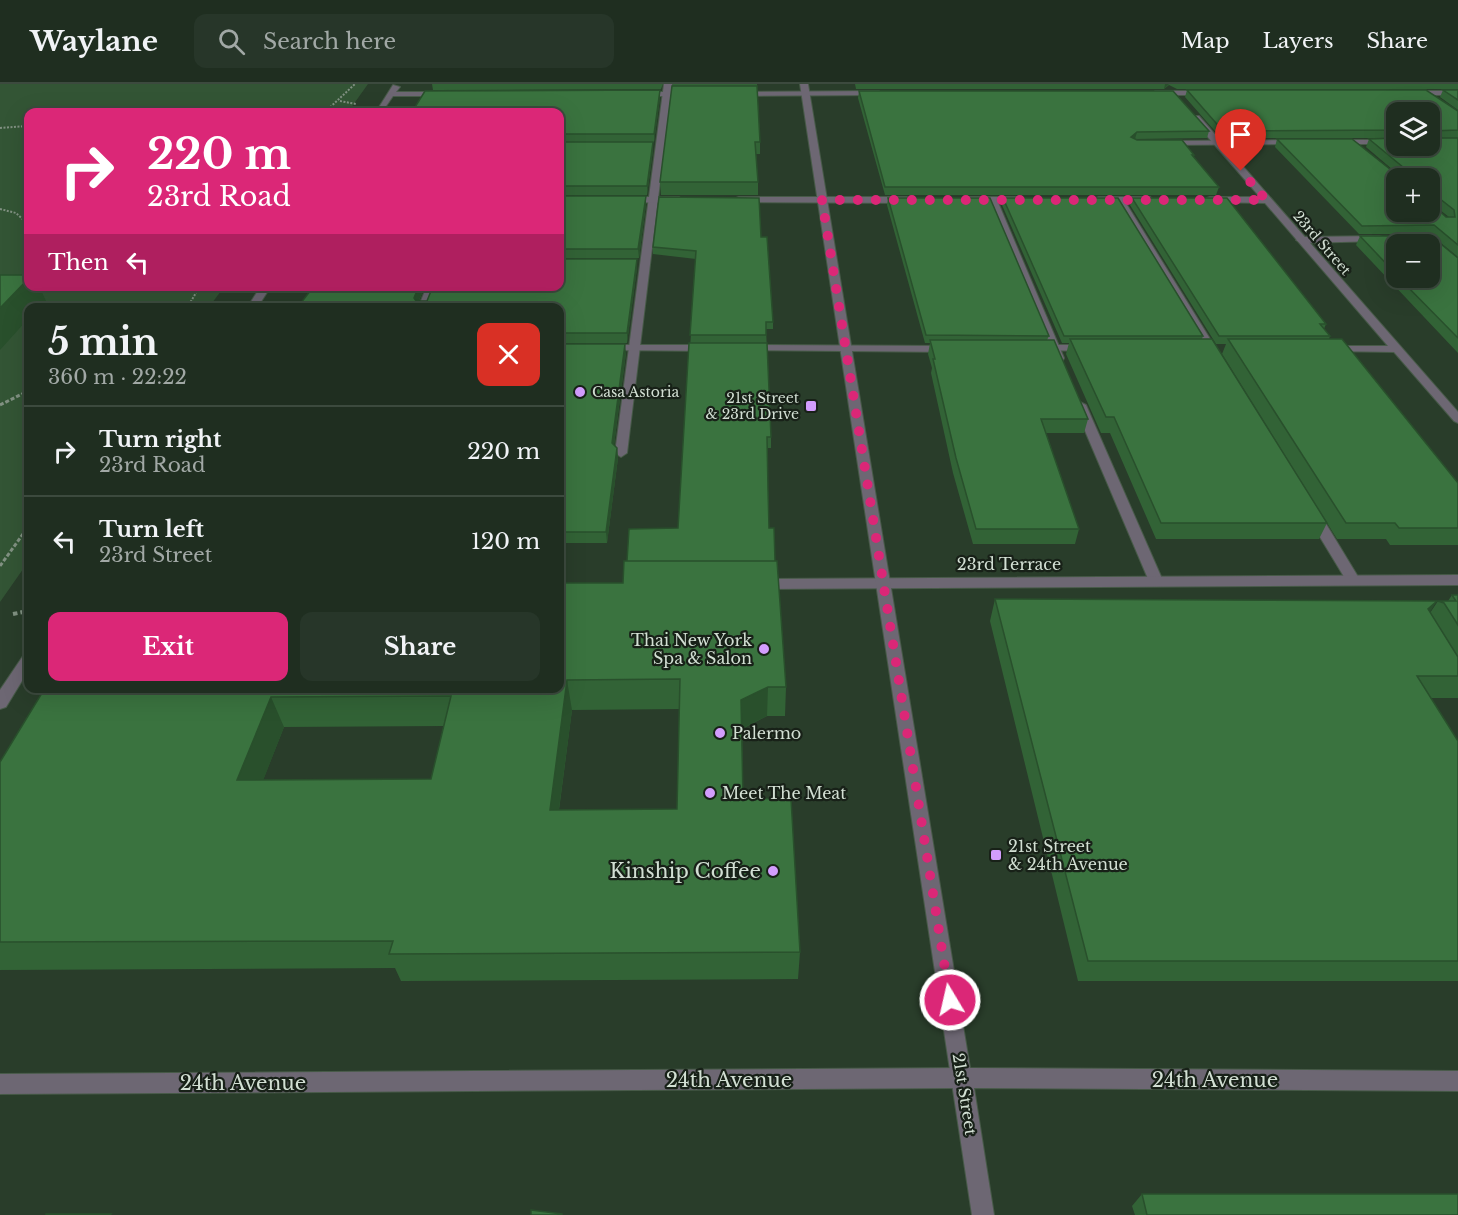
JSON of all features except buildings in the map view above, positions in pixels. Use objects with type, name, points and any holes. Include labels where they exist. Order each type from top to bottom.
[{"type":"street","points":[[382,108],[397,84]]},
{"type":"street","name":"23rd Street","points":[[1167,84],[1458,419]]},
{"type":"street","points":[[1414,84],[1438,102]]},
{"type":"street","points":[[632,94],[667,89],[702,93]]},
{"type":"street","points":[[621,453],[634,348],[639,263],[652,201],[667,89]]},
{"type":"street","points":[[725,93],[805,89],[884,93]]},
{"type":"street","name":"21st Street","points":[[805,89],[847,349],[881,583],[983,1215]]},
{"type":"street","points":[[1151,93],[1218,93]]},
{"type":"street","points":[[1403,93],[1458,93]]},
{"type":"street","points":[[391,94],[458,94]]},
{"type":"street","points":[[1158,143],[1307,142]]},
{"type":"street","points":[[1330,142],[1386,142]]},
{"type":"street","points":[[1352,142],[1361,150]]},
{"type":"street","points":[[649,146],[660,146]]},
{"type":"street","points":[[618,201],[685,200]]},
{"type":"street","points":[[728,200],[922,200]]},
{"type":"street","points":[[958,200],[1028,200]]},
{"type":"street","points":[[993,200],[1066,373]]},
{"type":"street","points":[[1085,200],[1163,200]]},
{"type":"street","points":[[1120,200],[1220,363]]},
{"type":"street","points":[[1195,200],[1266,200]]},
{"type":"street","points":[[1301,240],[1386,239]]},
{"type":"street","points":[[591,348],[725,348]]},
{"type":"street","points":[[737,348],[964,349]]},
{"type":"street","points":[[1032,348],[1100,348]]},
{"type":"street","points":[[1316,349],[1397,349]]},
{"type":"street","points":[[1075,394],[1156,581]]},
{"type":"street","points":[[1306,503],[1353,580]]},
{"type":"street","name":"23rd Terrace","points":[[747,584],[1458,580]]},
{"type":"street","points":[[0,703],[24,666]]},
{"type":"street","name":"24th Avenue","points":[[0,1084],[962,1078],[1458,1081]]},
{"type":"path","points":[[329,108],[355,84]]},
{"type":"path","points":[[0,128],[24,126]]},
{"type":"path","points":[[0,209],[16,213],[24,220]]},
{"type":"path","points":[[0,405],[24,393]]},
{"type":"path","points":[[0,566],[24,533]]},
{"type":"path","points":[[13,614],[23,612]]},
{"type":"green space","points":[[0,84],[368,84],[351,108],[24,108],[24,291],[221,291],[212,303],[24,303],[24,568],[0,602]]},
{"type":"place","name":"Casa Astoria","points":[[580,392]]},
{"type":"place","name":"21st Street & 23rd Drive","points":[[811,406]]},
{"type":"place","name":"Thai New York Spa & Salon","points":[[764,649]]},
{"type":"place","name":"Palermo","points":[[720,733]]},
{"type":"place","name":"Meet The Meat","points":[[710,793]]},
{"type":"place","name":"21st Street & 24th Avenue","points":[[996,855]]},
{"type":"place","name":"Kinship Coffee","points":[[773,871]]},
{"type":"route","points":[[950,1000],[881,583],[847,349],[822,200],[1266,200],[1241,171]]}]
